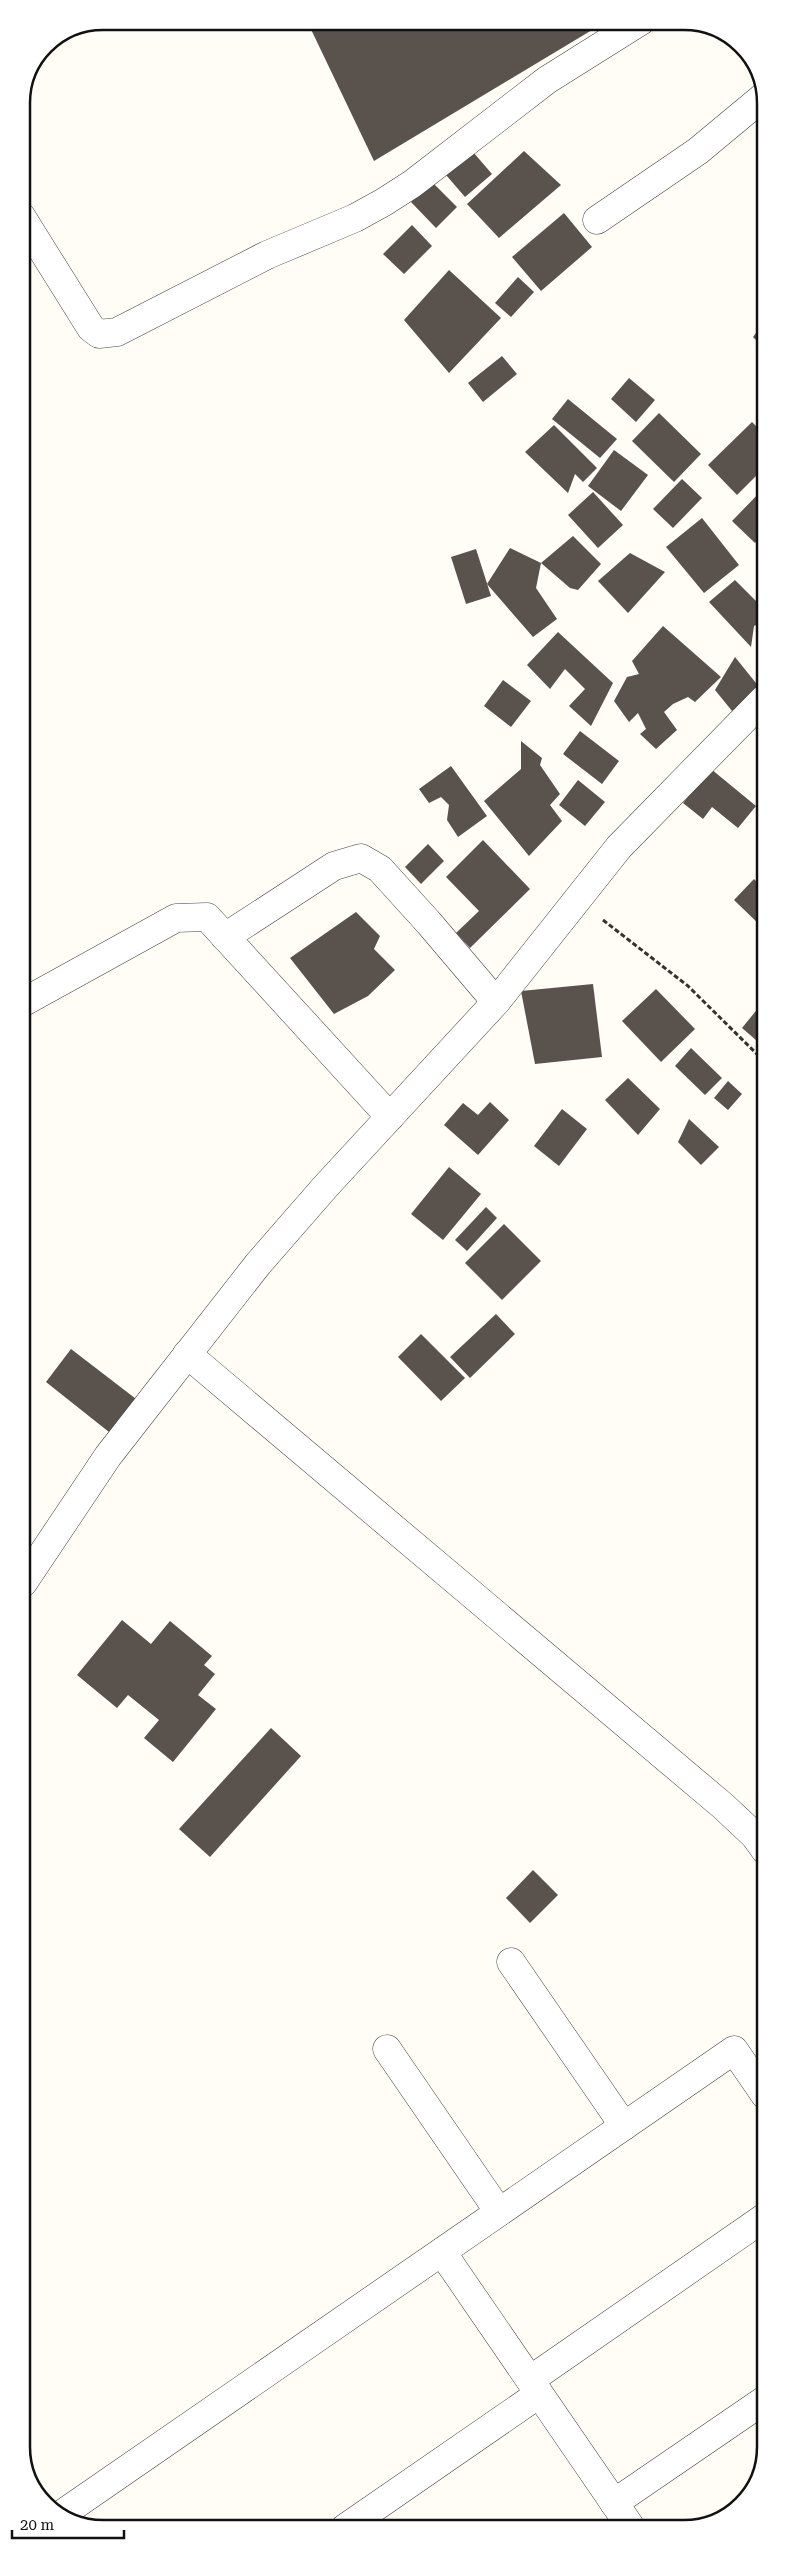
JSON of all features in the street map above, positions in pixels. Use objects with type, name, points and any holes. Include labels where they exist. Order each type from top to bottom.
[{"type":"street","points":[[30,230],[91,328],[99,334],[117,332],[267,255],[355,218],[384,202],[412,184],[547,80],[627,30]]},
{"type":"street","points":[[597,220],[698,150],[757,102]]},
{"type":"street","points":[[30,1573],[108,1456],[258,1264],[326,1186],[496,1002],[619,847],[757,706]]},
{"type":"street","points":[[224,937],[334,866],[361,858],[380,869],[496,1002]]},
{"type":"street","points":[[30,999],[176,918],[207,917],[390,1117]]},
{"type":"street","points":[[187,1354],[723,1806],[757,1839]]},
{"type":"street","points":[[511,1962],[624,2126]]},
{"type":"street","points":[[387,2049],[499,2212]]},
{"type":"street","points":[[67,2511],[734,2050],[757,2083]]},
{"type":"street","points":[[356,2520],[757,2224]]},
{"type":"street","points":[[442,2252],[626,2520]]},
{"type":"street","points":[[614,2503],[757,2405]]},
{"type":"path","points":[[577,900],[688,986],[757,1054]]},
{"type":"building","points":[[311,30],[592,30],[374,161]]},
{"type":"building","points":[[467,145],[492,174],[465,197],[440,168]]},
{"type":"building","points":[[524,151],[561,185],[499,238],[467,204]]},
{"type":"building","points":[[432,182],[457,207],[436,228],[411,202]]},
{"type":"building","points":[[564,213],[592,247],[541,291],[512,257]]},
{"type":"building","points":[[412,225],[432,246],[404,274],[383,254]]},
{"type":"building","points":[[449,270],[501,318],[449,373],[404,320]]},
{"type":"building","points":[[518,277],[534,292],[511,317],[495,303]]},
{"type":"building","points":[[757,332],[757,341],[753,337]]},
{"type":"building","points":[[502,356],[517,374],[483,402],[468,383]]},
{"type":"building","points":[[629,378],[655,400],[636,422],[611,399]]},
{"type":"building","points":[[568,399],[617,439],[600,458],[552,419]]},
{"type":"building","points":[[659,413],[701,454],[674,482],[632,441]]},
{"type":"building","points":[[752,422],[757,427],[757,475],[737,495],[708,465]]},
{"type":"building","points":[[554,425],[597,468],[583,482],[575,474],[568,493],[525,452]]},
{"type":"building","points":[[614,450],[648,475],[621,511],[588,486]]},
{"type":"building","points":[[682,479],[702,498],[673,528],[653,509]]},
{"type":"building","points":[[593,492],[623,525],[598,548],[568,515]]},
{"type":"building","points":[[757,495],[757,541],[755,543],[732,521]]},
{"type":"building","points":[[702,518],[739,565],[704,593],[666,547]]},
{"type":"building","points":[[573,536],[601,564],[578,590],[570,588],[541,563]]},
{"type":"building","points":[[510,548],[541,563],[536,588],[557,619],[533,637],[487,584]]},
{"type":"building","points":[[476,549],[491,596],[466,604],[451,557]]},
{"type":"building","points":[[630,553],[665,572],[628,613],[598,581]]},
{"type":"building","points":[[735,580],[757,602],[757,624],[754,626],[751,647],[709,602]]},
{"type":"building","points":[[663,626],[721,677],[695,702],[688,697],[673,704],[664,712],[677,730],[656,749],[640,734],[646,729],[638,713],[629,722],[614,701],[627,677],[639,674],[632,661]]},
{"type":"building","points":[[558,632],[613,683],[591,726],[569,706],[585,689],[565,669],[550,689],[527,665]]},
{"type":"building","points":[[735,657],[757,684],[757,727],[750,733],[715,690]]},
{"type":"building","points":[[503,680],[531,701],[511,727],[484,706]]},
{"type":"building","points":[[580,731],[619,761],[602,784],[563,754]]},
{"type":"building","points":[[521,741],[542,758],[540,765],[560,794],[550,805],[562,821],[529,856],[484,801],[521,769]]},
{"type":"building","points":[[451,766],[487,816],[458,837],[447,820],[449,805],[441,797],[429,803],[419,789]]},
{"type":"building","points":[[711,769],[756,806],[738,828],[712,807],[703,819],[683,803]]},
{"type":"building","points":[[578,780],[605,802],[585,826],[559,805]]},
{"type":"building","points":[[483,840],[530,889],[470,948],[456,933],[479,911],[446,877]]},
{"type":"building","points":[[428,844],[444,861],[421,884],[405,867]]},
{"type":"building","points":[[754,879],[757,882],[757,922],[734,900]]},
{"type":"building","points":[[356,912],[380,936],[374,949],[395,970],[368,996],[334,1014],[290,958]]},
{"type":"building","points":[[593,984],[602,1057],[535,1064],[521,991]]},
{"type":"building","points":[[656,989],[695,1029],[661,1062],[622,1021]]},
{"type":"building","points":[[757,1010],[757,1041],[742,1028]]},
{"type":"building","points":[[691,1048],[722,1078],[705,1095],[675,1066]]},
{"type":"building","points":[[628,1078],[660,1109],[638,1135],[605,1100]]},
{"type":"building","points":[[728,1081],[742,1094],[728,1110],[714,1098]]},
{"type":"building","points":[[490,1102],[509,1120],[478,1155],[444,1125],[463,1103],[478,1115]]},
{"type":"building","points":[[562,1109],[587,1129],[559,1166],[534,1146]]},
{"type":"building","points":[[689,1119],[719,1147],[701,1165],[678,1142]]},
{"type":"building","points":[[449,1167],[481,1194],[443,1240],[411,1214]]},
{"type":"building","points":[[486,1207],[497,1218],[467,1251],[455,1240]]},
{"type":"building","points":[[504,1224],[541,1261],[502,1300],[465,1263]]},
{"type":"building","points":[[496,1314],[515,1334],[470,1378],[450,1357]]},
{"type":"building","points":[[421,1334],[465,1378],[441,1401],[398,1357]]},
{"type":"building","points":[[71,1349],[140,1402],[114,1436],[46,1382]]},
{"type":"building","points":[[122,1620],[151,1644],[170,1621],[212,1656],[204,1665],[215,1674],[198,1695],[216,1709],[173,1762],[144,1738],[159,1720],[128,1695],[117,1708],[77,1675]]},
{"type":"building","points":[[271,1728],[301,1756],[210,1857],[179,1829]]},
{"type":"building","points":[[533,1870],[558,1895],[530,1923],[506,1898]]}]
